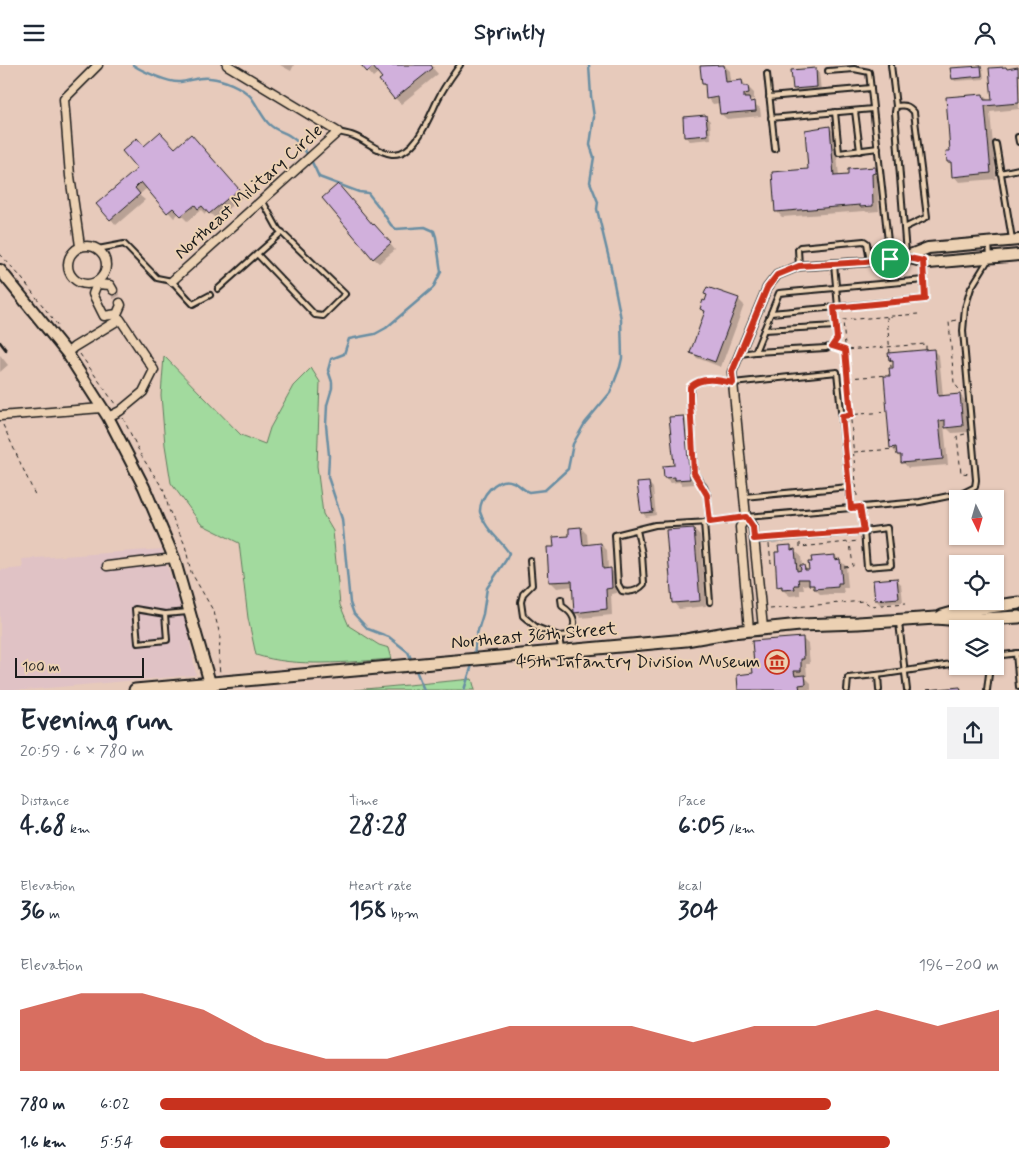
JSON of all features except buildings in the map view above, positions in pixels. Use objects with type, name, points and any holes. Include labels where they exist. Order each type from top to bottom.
[{"type":"main road","name":"Northeast 36th Street","points":[[936,618],[960,611],[1019,603]]},
{"type":"main road","name":"Northeast 36th Street","points":[[135,690],[211,687],[686,640],[763,628],[936,618],[960,620],[1019,617]]},
{"type":"street","points":[[80,246],[70,176],[64,99],[98,65]]},
{"type":"street","name":"Northeast Military Circle","points":[[172,281],[338,132],[227,65]]},
{"type":"street","points":[[763,628],[753,527],[746,517],[732,372],[767,288],[777,275],[799,266],[870,262],[905,257],[928,248],[1016,241]]},
{"type":"street","points":[[113,290],[110,285],[97,283],[85,284],[78,282],[69,273],[68,260],[74,249],[80,246],[93,246],[103,254],[106,265],[102,277],[97,283],[92,294],[104,316],[119,316]]},
{"type":"street","points":[[905,257],[929,263],[1019,255]]},
{"type":"street","points":[[0,270],[67,353],[105,412],[144,487],[174,558],[211,687]]},
{"type":"street","points":[[0,417],[120,411],[143,392],[154,370],[119,316],[120,303]]},
{"type":"street","points":[[67,353],[119,316]]},
{"type":"street","points":[[746,517],[740,527],[749,630]]},
{"type":"street","points":[[107,566],[174,558]]},
{"type":"lane","points":[[338,132],[354,136],[375,149],[393,154],[408,150],[430,121],[437,101],[460,65]]},
{"type":"lane","points":[[891,65],[896,106],[905,257]]},
{"type":"lane","points":[[828,71],[854,69],[866,70],[870,73],[890,259]]},
{"type":"lane","points":[[766,74],[775,149]]},
{"type":"lane","points":[[769,97],[871,88]]},
{"type":"lane","points":[[896,106],[904,105],[914,111],[927,217],[904,228]]},
{"type":"lane","points":[[771,118],[874,109]]},
{"type":"lane","points":[[855,111],[860,151]]},
{"type":"lane","points":[[835,113],[839,153],[878,148]]},
{"type":"lane","points":[[996,144],[1000,173],[1016,241]]},
{"type":"lane","points":[[1000,173],[1019,169]]},
{"type":"lane","points":[[257,254],[315,315],[323,316],[346,294],[278,229],[262,200]]},
{"type":"lane","points":[[218,289],[282,232]]},
{"type":"lane","points":[[799,266],[798,249],[800,247],[864,241],[867,243],[870,262]]},
{"type":"lane","points":[[637,530],[642,554],[644,584],[639,590],[622,591],[618,584],[615,535],[655,525],[710,522],[746,517],[920,502],[963,493],[975,487],[976,480],[964,352],[964,318],[971,288],[990,257],[989,243]]},
{"type":"lane","points":[[98,249],[124,244],[157,277],[172,281],[193,304],[210,295]]},
{"type":"lane","points":[[771,313],[925,299],[923,261]]},
{"type":"lane","points":[[740,354],[833,345],[837,339],[834,264]]},
{"type":"lane","points":[[755,352],[779,293],[924,280]]},
{"type":"lane","points":[[764,330],[836,326]]},
{"type":"lane","points":[[710,522],[707,495],[694,473],[690,387],[696,381],[718,379],[733,383],[837,372],[851,508]]},
{"type":"lane","points":[[744,497],[849,487]]},
{"type":"lane","points":[[754,539],[864,531],[887,528],[891,565],[867,567],[864,531],[860,507]]},
{"type":"lane","points":[[704,522],[710,602]]},
{"type":"lane","points":[[530,560],[532,585],[523,594],[521,602],[523,616],[536,627],[560,636],[570,635],[575,619],[562,606],[561,599]]},
{"type":"lane","points":[[165,614],[167,640],[138,643],[135,609],[165,614],[190,612]]},
{"type":"lane","points":[[899,621],[907,690]]},
{"type":"lane","points":[[560,636],[561,651]]},
{"type":"lane","points":[[1004,655],[1017,653],[1019,687]]},
{"type":"lane","points":[[847,690],[848,679],[949,664]]},
{"type":"lane","points":[[878,675],[879,690]]},
{"type":"lane","points":[[987,690],[989,675]]},
{"type":"path","points":[[858,496],[843,320],[918,314]]},
{"type":"path","points":[[887,317],[891,367]]},
{"type":"path","points":[[962,393],[954,383],[950,322],[964,318]]},
{"type":"path","points":[[833,345],[845,350],[926,344],[926,349]]},
{"type":"path","points":[[848,378],[889,375]]},
{"type":"path","points":[[842,416],[886,412]]},
{"type":"path","points":[[0,417],[36,497]]},
{"type":"path","points":[[965,434],[958,436],[961,473],[971,474]]},
{"type":"path","points":[[854,452],[895,449]]},
{"type":"path","points":[[799,541],[800,547],[865,541]]},
{"type":"path","points":[[844,567],[852,566],[850,542]]},
{"type":"path","points":[[769,543],[771,563],[773,562]]},
{"type":"path","points":[[761,610],[864,601],[871,606],[906,603]]},
{"type":"shaded area","points":[[162,549],[187,626],[196,675],[25,690],[0,690],[0,570],[23,568],[22,559]]},
{"type":"green space","points":[[164,356],[241,435],[265,444],[270,428],[293,386],[311,368],[320,382],[317,466],[323,514],[333,531],[340,605],[349,626],[379,645],[389,648],[392,659],[305,663],[288,662],[256,655],[248,618],[239,543],[201,524],[171,483],[165,445],[161,395]]},
{"type":"green space","points":[[472,679],[475,690],[354,690]]},
{"type":"waterway","points":[[133,65],[169,81],[180,82],[206,78],[221,80],[238,87],[251,97],[271,126],[290,136],[300,144],[311,160],[319,177],[359,192],[368,193],[396,229],[425,227],[434,231],[441,272],[433,288],[386,328],[375,334],[349,339],[344,354],[331,359],[328,370],[332,382],[327,405],[326,425],[329,455],[328,477],[342,519],[350,603],[354,614],[368,629],[389,637],[408,652],[412,661]]},
{"type":"waterway","points":[[474,657],[476,637],[483,614],[487,588],[509,553],[490,531],[484,520],[480,512],[482,500],[495,484],[507,481],[515,483],[529,492],[545,490],[568,469],[573,444],[585,423],[610,393],[622,358],[621,319],[597,209],[598,202],[590,182],[594,157],[590,145],[594,117],[589,65]]},
{"type":"waterway","points":[[464,690],[473,662]]},
{"type":"waterway","points":[[415,668],[424,690]]},
{"type":"tunnel","points":[[113,290],[120,303]]},
{"type":"railway","points":[[0,342],[6,350]]},
{"type":"place","name":"45th Infantry Division Museum","points":[[777,662]]},
{"type":"route","points":[[905,257],[923,261],[925,299],[834,308],[837,339],[832,346],[845,350],[851,415],[842,416],[851,508],[860,507],[864,531],[754,539],[753,527],[746,517],[710,522],[707,495],[694,473],[690,387],[696,381],[718,379],[733,383],[732,372],[767,288],[777,275],[799,266],[890,259],[905,257]]}]
